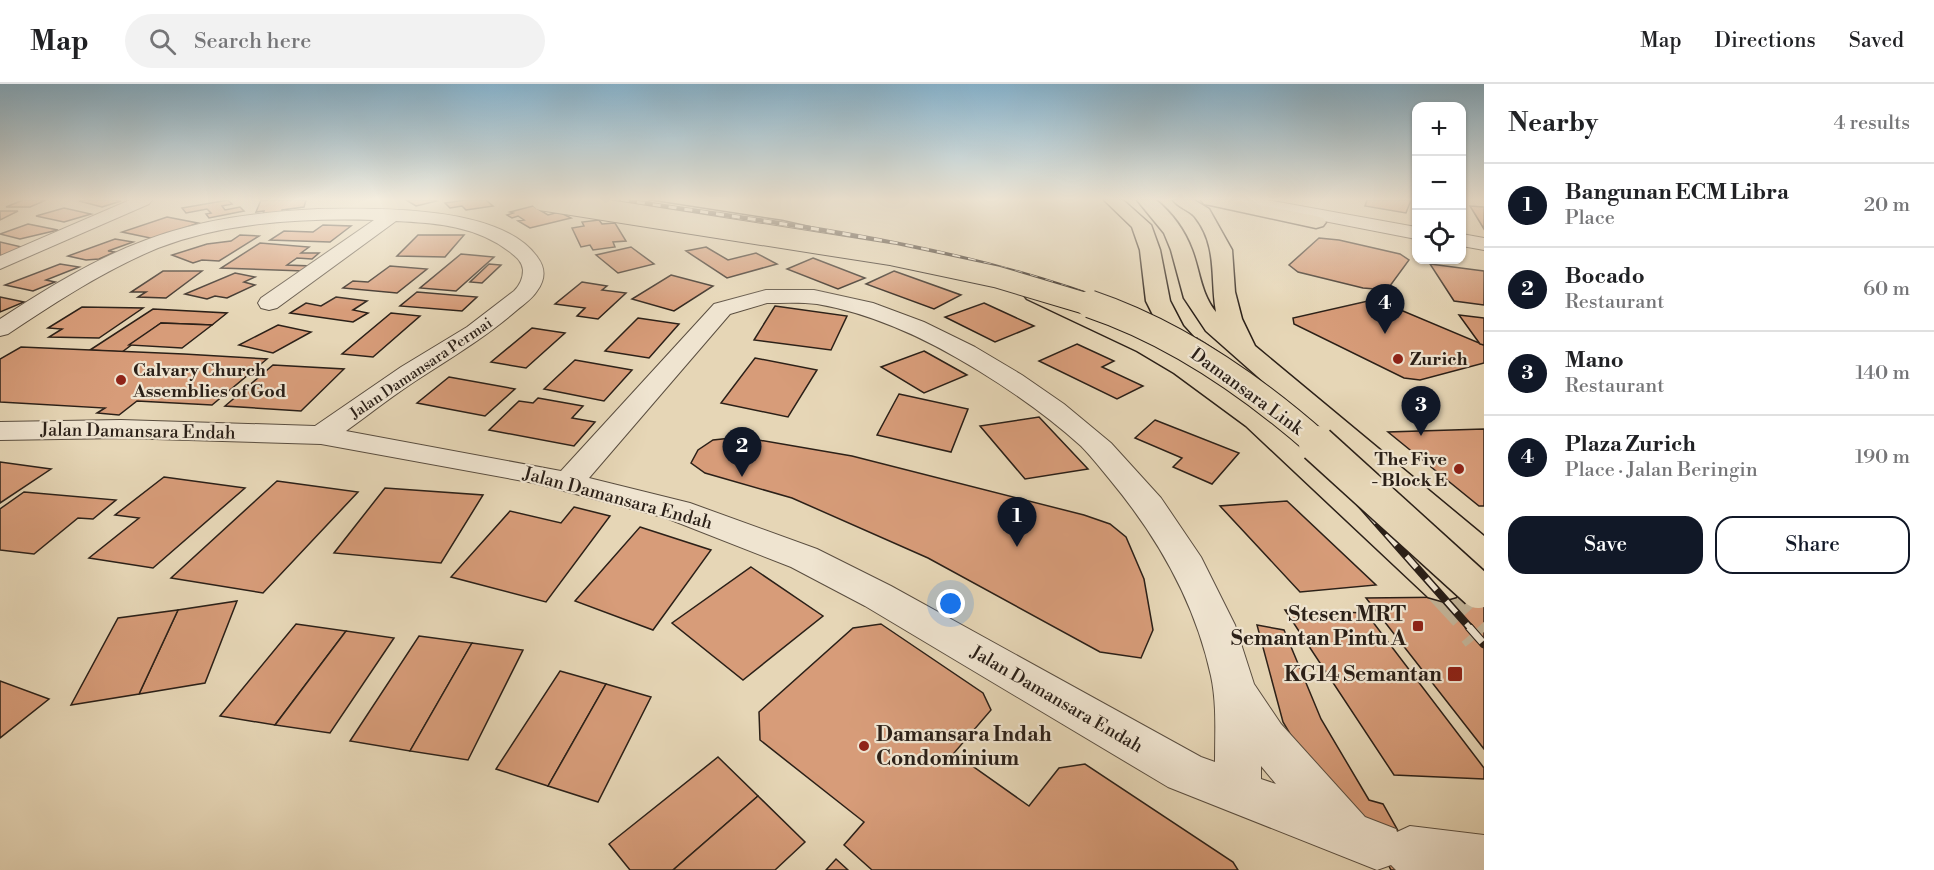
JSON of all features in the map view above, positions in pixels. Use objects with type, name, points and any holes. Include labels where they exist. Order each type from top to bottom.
[{"type":"highway","name":"Damansara Link","points":[[783,237],[870,250],[1055,294],[1132,321],[1195,352],[1269,403],[1324,449],[1478,590]]},
{"type":"highway","name":"Damansara Link","points":[[814,237],[868,245],[999,280],[1055,302],[1184,367],[1257,420],[1442,587]]},
{"type":"highway","points":[[828,237],[868,245]]},
{"type":"highway","points":[[1146,237],[1158,302],[1172,329],[1254,413],[1257,420]]},
{"type":"highway","points":[[1175,237],[1198,303],[1215,326],[1484,556]]},
{"type":"highway","points":[[1216,237],[1222,250],[1224,292],[1230,319],[1248,354]]},
{"type":"highway","points":[[1222,250],[1233,237]]},
{"type":"street","points":[[0,263],[60,237]]},
{"type":"street","name":"Jalan Damansara Permai","points":[[0,329],[52,294],[122,258],[173,237]]},
{"type":"street","points":[[269,303],[362,237]]},
{"type":"street","name":"Jalan Damansara Permai","points":[[321,435],[409,374],[492,322],[528,289],[533,272],[531,259],[511,242],[499,237]]},
{"type":"street","points":[[1389,237],[1412,241]]},
{"type":"street","points":[[1466,241],[1484,244]]},
{"type":"street","points":[[1466,250],[1484,253]]},
{"type":"street","points":[[568,482],[722,309],[738,301],[804,294],[875,310],[977,358],[1017,382],[1090,439],[1149,504],[1179,549],[1201,591],[1234,688],[1265,738],[1379,844]]},
{"type":"street","name":"Jalan Damansara Endah","points":[[0,431],[121,429],[321,435],[568,482],[678,510],[804,558],[878,596],[1185,772],[1379,844],[1484,860]]},
{"type":"street","points":[[1234,688],[1238,792]]},
{"type":"building","points":[[237,237],[258,237],[219,261],[202,260],[193,263],[172,255],[207,244],[231,241]]},
{"type":"building","points":[[275,237],[337,237],[330,242],[270,240]]},
{"type":"building","points":[[416,237],[463,237],[445,257],[397,256]]},
{"type":"building","points":[[576,237],[623,237],[626,241],[613,242],[615,247],[593,250],[590,245],[581,247]]},
{"type":"building","points":[[1319,238],[1339,240],[1400,254],[1409,260],[1387,290],[1363,288],[1298,272],[1289,265]]},
{"type":"building","points":[[115,239],[133,242],[108,251],[115,252],[99,259],[86,260],[68,256]]},
{"type":"building","points":[[0,242],[26,248],[0,256]]},
{"type":"building","points":[[260,243],[309,247],[301,253],[319,253],[312,259],[297,258],[287,265],[311,266],[304,271],[221,268]]},
{"type":"building","points":[[631,247],[654,264],[618,273],[596,255]]},
{"type":"building","points":[[706,247],[728,260],[756,253],[777,264],[727,278],[686,251]]},
{"type":"building","points":[[461,254],[494,257],[456,291],[420,288]]},
{"type":"building","points":[[813,258],[865,278],[838,289],[787,269]]},
{"type":"building","points":[[60,264],[79,267],[46,280],[55,282],[33,291],[5,285]]},
{"type":"building","points":[[489,264],[501,265],[482,283],[470,282]]},
{"type":"building","points":[[1430,264],[1484,271],[1484,305],[1454,301]]},
{"type":"building","points":[[390,266],[427,269],[397,293],[343,288],[353,281],[368,282]]},
{"type":"building","points":[[163,271],[202,271],[166,298],[138,297],[146,292],[131,292]]},
{"type":"building","points":[[894,271],[961,295],[934,309],[866,284]]},
{"type":"building","points":[[235,273],[255,277],[244,282],[255,285],[227,298],[215,296],[207,299],[185,294]]},
{"type":"building","points":[[671,275],[713,286],[674,311],[632,299]]},
{"type":"building","points":[[582,282],[607,286],[602,290],[626,293],[598,319],[577,316],[585,308],[555,304]]},
{"type":"building","points":[[417,292],[477,297],[462,311],[400,306]]},
{"type":"building","points":[[0,297],[24,302],[0,312]]},
{"type":"building","points":[[336,297],[367,301],[353,310],[368,313],[353,322],[290,313],[306,303],[321,306]]},
{"type":"building","points":[[1368,301],[1384,303],[1484,345],[1484,363],[1420,380],[1404,378],[1294,324],[1293,318]]},
{"type":"building","points":[[984,303],[1034,326],[995,342],[945,317]]},
{"type":"building","points":[[775,306],[847,316],[831,350],[754,340]]},
{"type":"building","points":[[82,307],[143,308],[99,338],[49,337],[62,329],[48,328]]},
{"type":"building","points":[[153,309],[227,313],[212,325],[161,323],[122,352],[90,350]]},
{"type":"building","points":[[391,313],[420,316],[373,357],[342,354]]},
{"type":"building","points":[[1459,315],[1484,318],[1484,345],[1480,344]]},
{"type":"building","points":[[638,318],[679,324],[649,358],[605,351]]},
{"type":"building","points":[[161,323],[212,325],[182,348],[129,345]]},
{"type":"building","points":[[278,325],[311,332],[273,353],[239,345]]},
{"type":"building","points":[[532,328],[565,333],[526,368],[491,362]]},
{"type":"building","points":[[1077,344],[1114,361],[1102,367],[1143,386],[1117,399],[1039,361]]},
{"type":"building","name":"Calvary Church Assemblies of God","points":[[21,347],[267,359],[212,405],[137,401],[119,415],[97,413],[105,408],[0,402],[0,359]]},
{"type":"building","points":[[924,351],[967,375],[924,393],[881,367]]},
{"type":"building","points":[[755,358],[817,370],[788,417],[721,403]]},
{"type":"building","points":[[575,360],[632,370],[604,401],[544,389]]},
{"type":"building","points":[[273,365],[344,369],[301,411],[225,406]]},
{"type":"building","points":[[449,377],[515,389],[485,416],[417,403]]},
{"type":"building","points":[[899,394],[968,409],[951,452],[877,435]]},
{"type":"building","points":[[538,398],[583,406],[572,418],[595,422],[574,446],[489,430],[519,401],[533,403]]},
{"type":"building","points":[[1039,417],[1088,469],[1025,479],[980,426]]},
{"type":"building","points":[[1155,420],[1239,453],[1212,484],[1173,467],[1182,458],[1135,438]]},
{"type":"building","name":"The Five - Block E","points":[[1484,429],[1484,506],[1479,506],[1388,432]]},
{"type":"building","points":[[741,437],[852,456],[1084,515],[1110,524],[1126,537],[1144,579],[1153,630],[1141,658],[1100,652],[928,558],[792,498],[705,473],[691,463],[698,450],[713,440]]},
{"type":"building","points":[[0,462],[51,469],[0,503]]},
{"type":"building","points":[[164,477],[245,488],[153,568],[89,558],[139,518],[115,515]]},
{"type":"building","points":[[277,481],[358,492],[263,593],[171,578]]},
{"type":"building","points":[[385,488],[483,495],[441,563],[334,553]]},
{"type":"building","points":[[24,492],[116,500],[93,519],[78,518],[34,554],[0,550],[0,509]]},
{"type":"building","points":[[1287,501],[1376,585],[1300,592],[1220,506]]},
{"type":"building","points":[[574,507],[610,516],[546,602],[451,577],[510,511],[561,523]]},
{"type":"building","points":[[640,527],[711,550],[653,630],[575,601]]},
{"type":"building","points":[[751,567],[823,616],[743,680],[672,623]]},
{"type":"building","name":"KG14 Semantan","points":[[1460,597],[1484,600],[1484,749],[1366,598]]},
{"type":"building","points":[[237,601],[205,683],[139,694],[178,610]]},
{"type":"building","points":[[178,610],[139,694],[71,705],[118,618]]},
{"type":"building","points":[[1285,610],[1366,613],[1484,768],[1484,779],[1394,775]]},
{"type":"building","points":[[296,624],[346,631],[275,725],[220,716]]},
{"type":"building","name":"Damansara Indah Condominium","points":[[881,624],[983,693],[991,710],[954,753],[1029,806],[1059,768],[1085,764],[1233,862],[1238,870],[872,870],[844,845],[864,822],[760,740],[759,712],[853,628]]},
{"type":"building","points":[[1257,625],[1284,630],[1321,719],[1369,800],[1383,804],[1420,870],[1391,870],[1360,812],[1335,810],[1283,722]]},
{"type":"building","points":[[346,631],[394,638],[330,733],[275,725]]},
{"type":"building","points":[[419,636],[472,643],[410,751],[350,741]]},
{"type":"building","points":[[472,643],[523,650],[468,760],[410,751]]},
{"type":"building","points":[[560,671],[606,684],[548,786],[496,769]]},
{"type":"building","points":[[0,681],[49,699],[0,738]]},
{"type":"building","points":[[606,684],[651,697],[598,802],[548,786]]},
{"type":"building","points":[[718,757],[758,796],[673,870],[630,870],[609,844]]},
{"type":"building","points":[[758,796],[805,842],[775,870],[673,870]]},
{"type":"building","points":[[836,859],[848,870],[826,870]]},
{"type":"tunnel","points":[[1442,587],[1481,629]]},
{"type":"tunnel","points":[[1480,627],[1484,632]]},
{"type":"railway","points":[[860,237],[997,267],[1119,306]]},
{"type":"railway","points":[[1116,304],[1170,330],[1220,364],[1307,444]]},
{"type":"railway","points":[[1197,340],[1268,389],[1333,445]]},
{"type":"railway","points":[[1307,444],[1471,629]]},
{"type":"railway","points":[[1333,445],[1484,603]]},
{"type":"railway","points":[[1469,627],[1484,644]]},
{"type":"place","name":"Plaza Zurich","points":[[1385,334]]},
{"type":"place","name":"Zurich","points":[[1398,359]]},
{"type":"place","name":"Calvary Church Assemblies of God","points":[[121,380]]},
{"type":"place","name":"Mano","points":[[1421,436]]},
{"type":"place","name":"The Five - Block E","points":[[1459,469]]},
{"type":"place","name":"Bocado","points":[[742,477]]},
{"type":"place","name":"Bangunan ECM Libra","points":[[1017,547]]},
{"type":"place","name":"Stesen MRT Semantan Pintu A","points":[[1418,626]]},
{"type":"place","name":"KG14 Semantan","points":[[1455,674]]},
{"type":"place","name":"Damansara Indah Condominium","points":[[864,746]]}]
